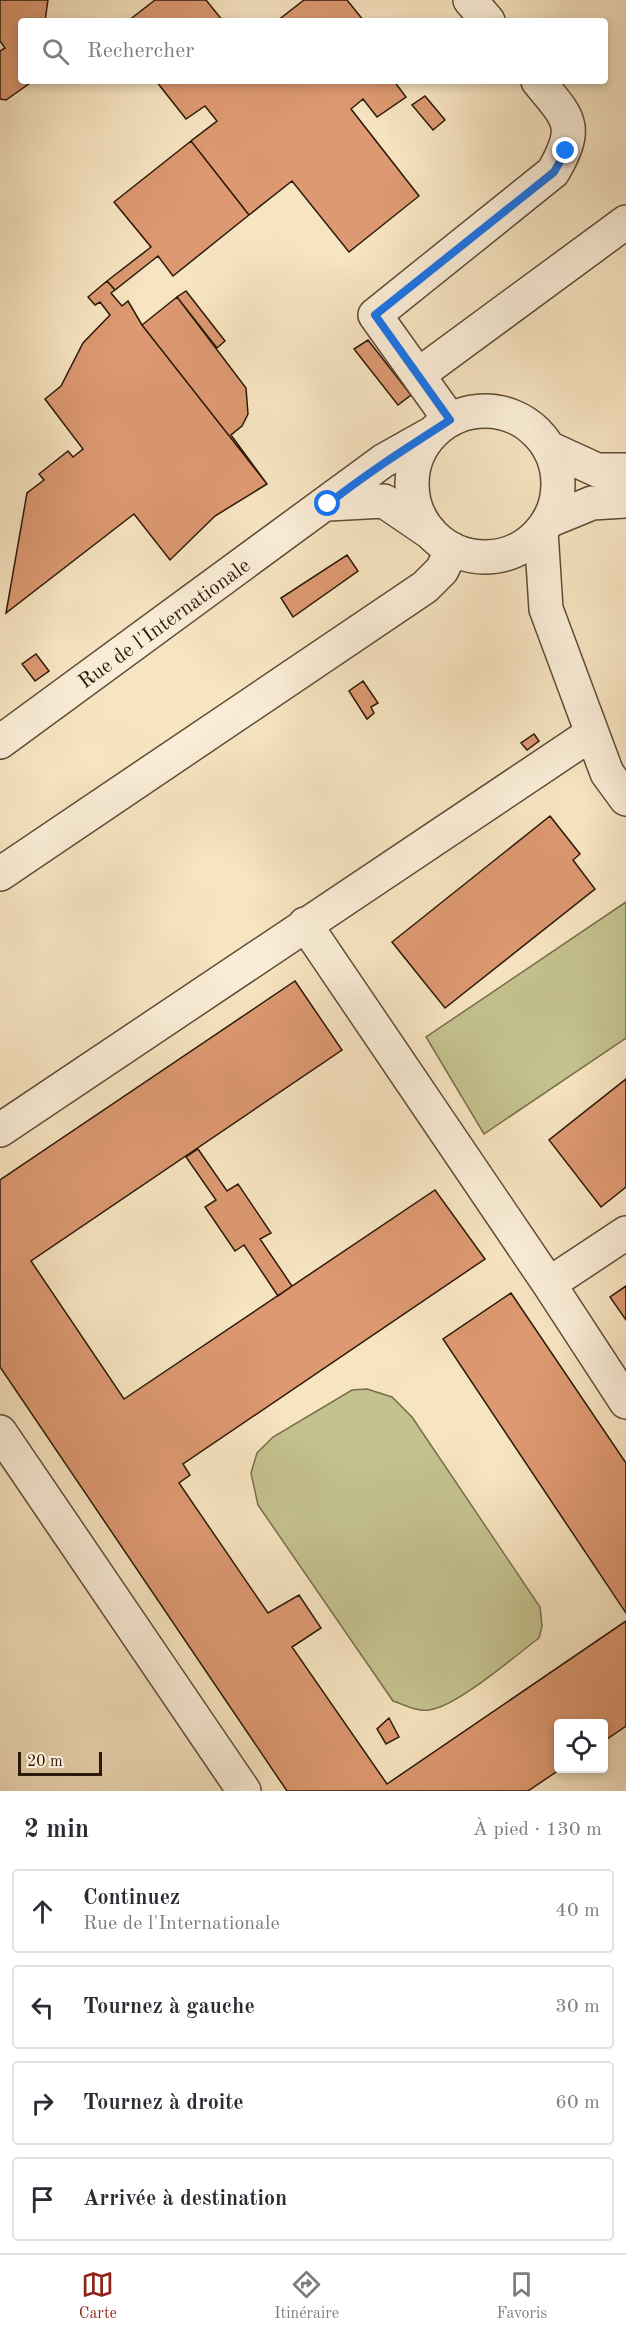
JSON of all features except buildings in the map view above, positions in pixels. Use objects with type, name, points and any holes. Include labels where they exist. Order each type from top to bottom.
[{"type":"street","points":[[470,0],[485,18]]},
{"type":"street","points":[[440,427],[418,375],[375,315],[554,172],[566,151],[570,129],[566,115],[540,84]]},
{"type":"street","points":[[418,375],[626,222]]},
{"type":"street","points":[[0,874],[424,588],[442,570],[441,541],[420,518],[413,501],[414,465],[440,427],[468,412],[487,411],[506,414],[523,421],[538,433],[549,448],[555,462],[558,492],[545,526],[546,609],[607,773],[626,799]]},
{"type":"street","name":"Rue de l'Internationale","points":[[0,741],[328,504],[383,461],[440,427]]},
{"type":"street","points":[[549,448],[597,470],[626,470]]},
{"type":"street","points":[[328,504],[384,501],[441,541],[478,557],[494,556],[520,548],[545,526],[592,503],[626,501]]},
{"type":"street","points":[[494,556],[546,609]]},
{"type":"street","points":[[0,1130],[591,734]]},
{"type":"street","points":[[305,924],[549,1284],[626,1402]]},
{"type":"street","points":[[549,1284],[626,1233]]},
{"type":"street","points":[[0,1432],[244,1791]]},
{"type":"shaded area","points":[[626,902],[626,1038],[484,1134],[426,1037]]},
{"type":"shaded area","points":[[367,1389],[392,1397],[412,1417],[540,1607],[542,1626],[539,1638],[469,1691],[440,1707],[429,1710],[416,1709],[393,1701],[258,1505],[251,1473],[257,1453],[273,1437],[352,1390]]},
{"type":"route","points":[[328,504],[383,461],[431,434],[450,420],[375,315],[554,172],[566,151]]}]
